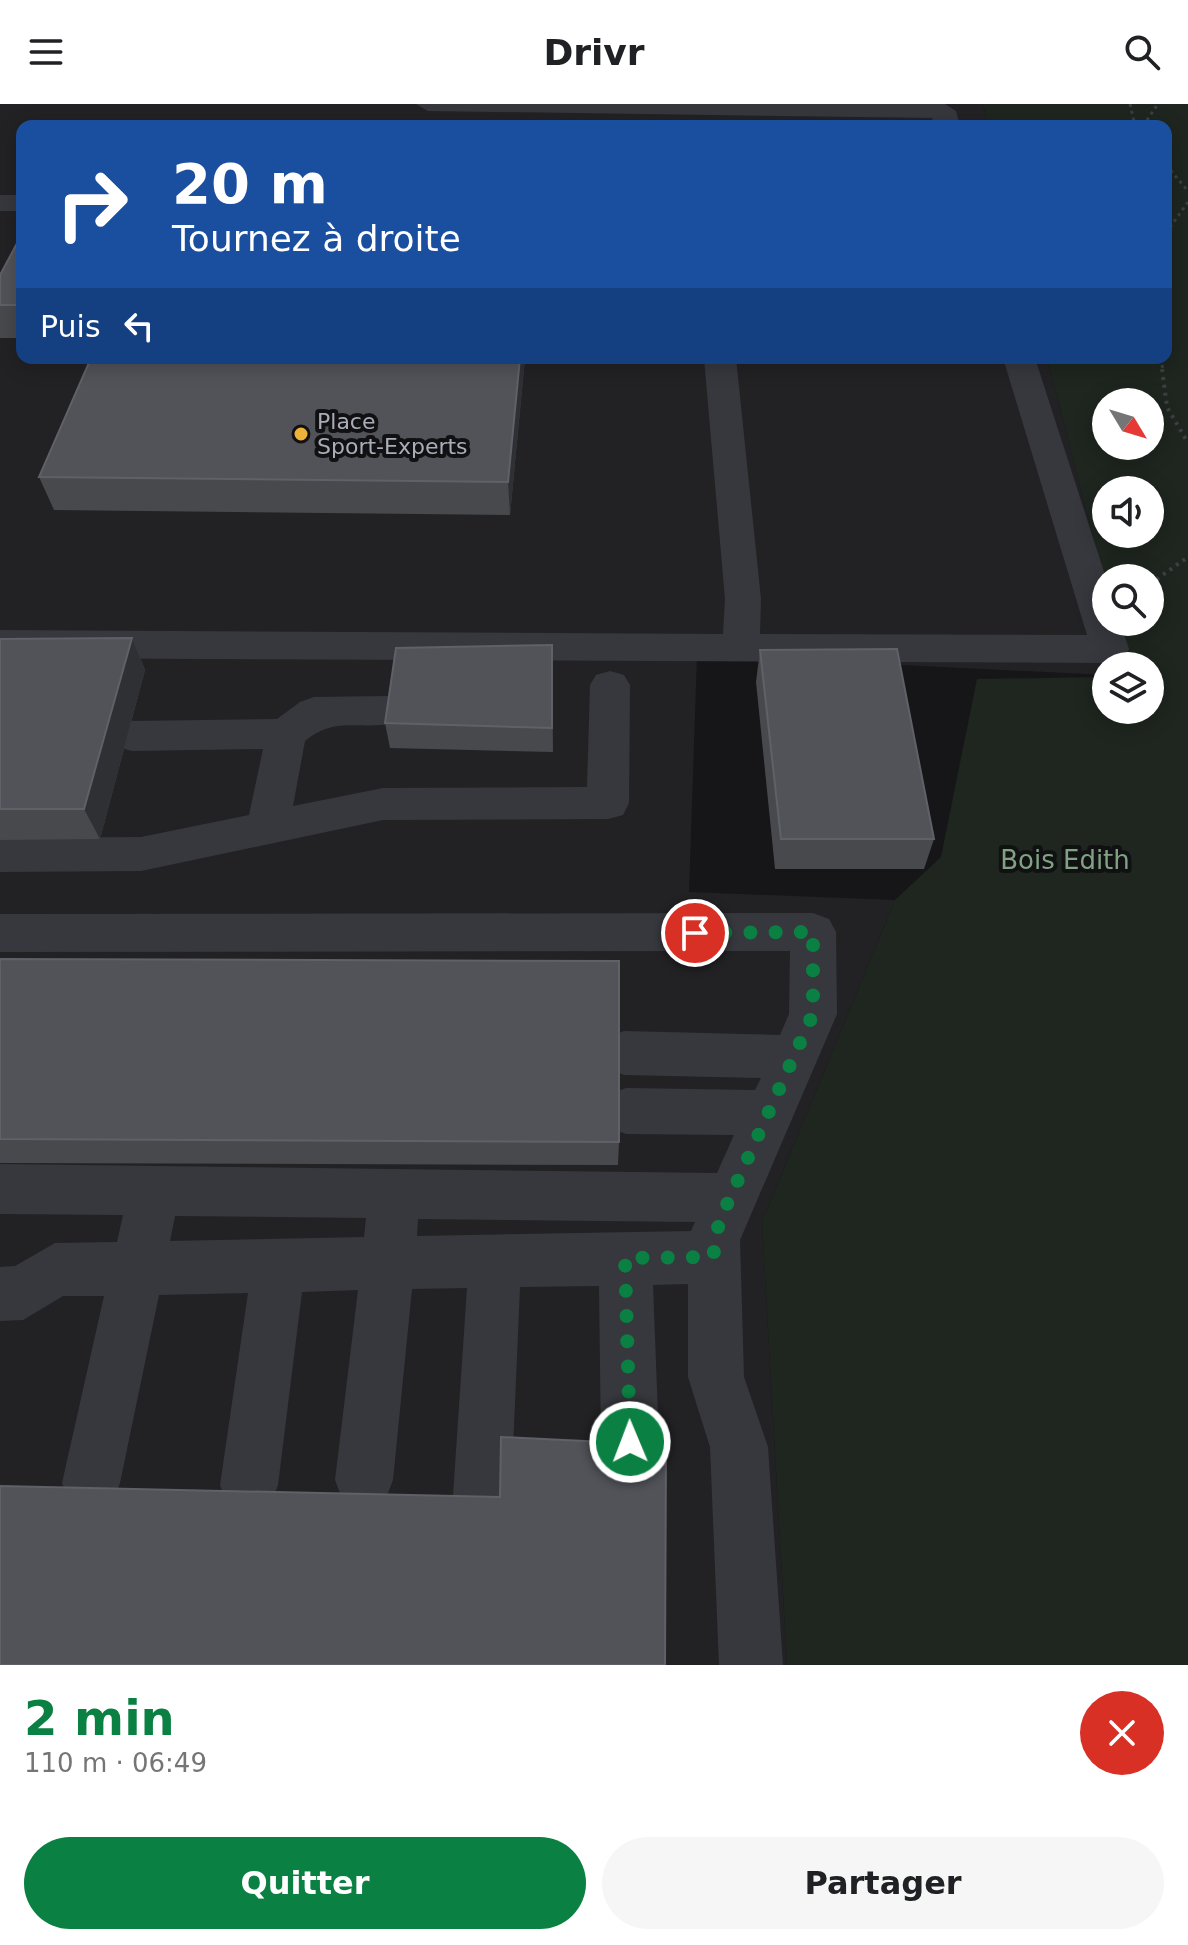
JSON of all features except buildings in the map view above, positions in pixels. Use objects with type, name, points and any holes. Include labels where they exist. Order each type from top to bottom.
[{"type":"lane","points":[[428,104],[697,117],[943,111],[945,120]]},
{"type":"lane","points":[[721,364],[743,599],[741,646]]},
{"type":"lane","points":[[0,644],[1110,649],[1021,364]]},
{"type":"lane","points":[[0,855],[141,854],[383,804],[608,803],[610,685]]},
{"type":"lane","points":[[132,736],[286,734],[314,712],[387,711]]},
{"type":"lane","points":[[267,828],[286,734]]},
{"type":"lane","points":[[0,933],[813,932],[815,1004],[795,1057],[716,1231],[713,1257],[716,1377],[739,1447],[751,1665]]},
{"type":"lane","points":[[624,1053],[795,1057]]},
{"type":"lane","points":[[626,1111],[769,1113]]},
{"type":"lane","points":[[0,1189],[730,1198]]},
{"type":"lane","points":[[91,1483],[154,1191]]},
{"type":"lane","points":[[364,1480],[395,1194]]},
{"type":"lane","points":[[0,1294],[23,1293],[55,1270],[713,1257]]},
{"type":"lane","points":[[625,1258],[630,1442]]},
{"type":"lane","points":[[482,1495],[495,1261]]},
{"type":"lane","points":[[249,1485],[279,1265]]},
{"type":"path","points":[[1172,172],[1188,191]]},
{"type":"path","points":[[1172,225],[1188,202]]},
{"type":"path","points":[[1162,364],[1167,407],[1188,443]]},
{"type":"path","points":[[1164,574],[1188,557]]},
{"type":"shaded area","points":[[0,104],[983,104],[987,120],[16,120],[16,364],[1049,364],[1092,533],[1092,548],[1096,548],[1100,564],[1092,564],[1092,636],[1118,636],[1122,652],[1092,652],[1092,674],[697,655],[689,892],[895,900],[762,1222],[787,1665],[0,1665]]},
{"type":"green space","name":"Bois Edith","points":[[983,104],[1188,104],[1188,1665],[787,1665],[762,1222],[895,900],[941,857],[977,679],[1092,677],[1092,724],[1164,724],[1164,652],[1122,652],[1118,636],[1164,636],[1164,564],[1100,564],[1096,548],[1164,548],[1164,476],[1092,476],[1092,533],[1049,364],[1172,364],[1172,120],[987,120]]},
{"type":"place","name":"Place Sport-Experts","points":[[301,434]]},
{"type":"route","points":[[630,1442],[625,1258],[713,1257],[719,1222],[805,1036],[816,995],[813,932],[695,933]]}]
